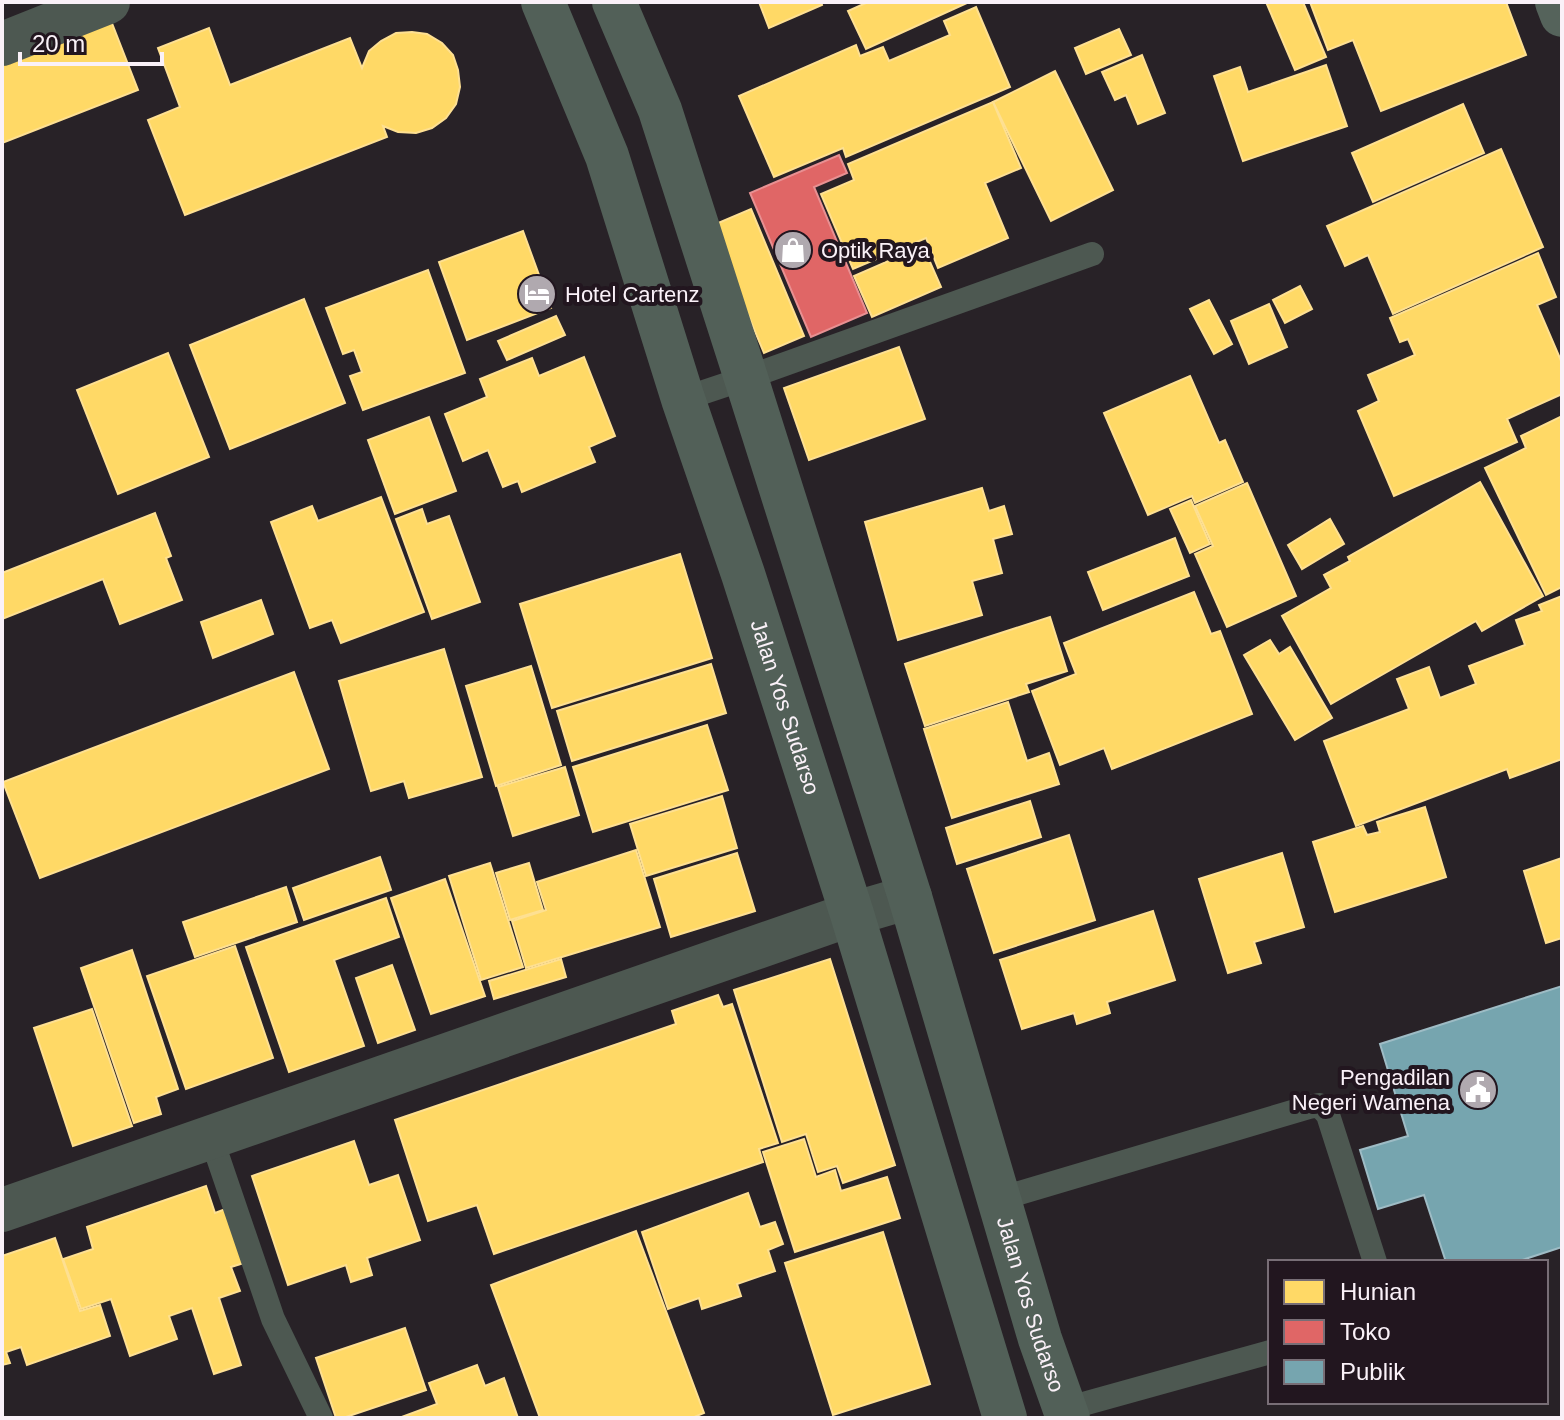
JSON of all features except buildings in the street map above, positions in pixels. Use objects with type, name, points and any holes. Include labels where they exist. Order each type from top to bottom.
[{"type":"highway","name":"Jalan Yos Sudarso","points":[[543,2],[607,156],[683,399],[743,574],[852,914],[1005,1418]]},
{"type":"highway","name":"Jalan Yos Sudarso","points":[[614,2],[660,110],[746,378],[910,897],[1040,1339],[1066,1414]]},
{"type":"highway","points":[[944,1217],[999,1199]]},
{"type":"highway","points":[[986,1357],[1040,1339]]},
{"type":"main road","points":[[1557,2],[1562,15]]},
{"type":"street","points":[[2,44],[108,2]]},
{"type":"street","points":[[2,1210],[852,914],[910,897]]},
{"type":"lane","points":[[683,399],[1092,254]]},
{"type":"lane","points":[[999,1199],[1319,1105],[1328,1115],[1374,1260]]},
{"type":"lane","points":[[211,1137],[273,1319],[321,1418]]},
{"type":"lane","points":[[1066,1414],[1268,1353]]},
{"type":"place","name":"Optik Raya","points":[[793,250]]},
{"type":"place","name":"Hotel Cartenz","points":[[537,294]]},
{"type":"place","name":"Pengadilan Negeri Wamena","points":[[1478,1090]]}]
